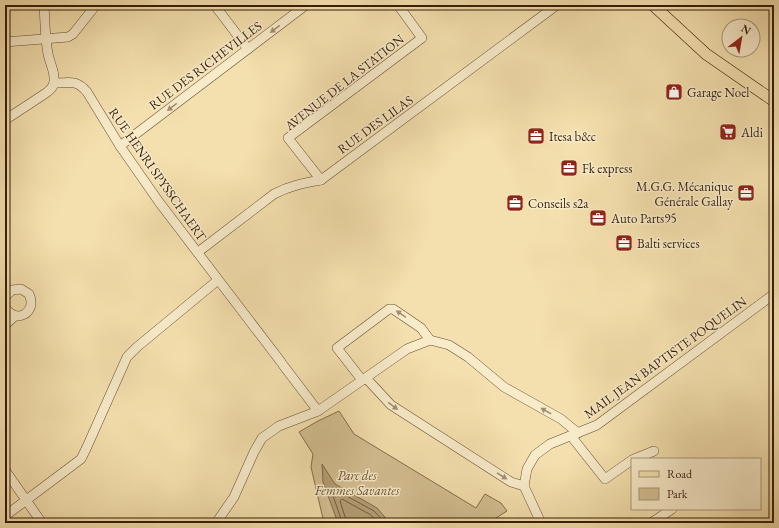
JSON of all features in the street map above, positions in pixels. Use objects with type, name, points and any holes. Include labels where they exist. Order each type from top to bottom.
[{"type":"main road","points":[[653,5],[706,54],[774,101]]},
{"type":"street","points":[[5,120],[52,89],[54,83],[53,70],[48,55],[44,5]]},
{"type":"street","points":[[5,42],[68,37],[73,34],[96,5]]},
{"type":"street","points":[[218,5],[216,7],[248,49]]},
{"type":"street","name":"RUE DES RICHEVILLES","points":[[120,146],[306,5]]},
{"type":"street","name":"AVENUE DE LA STATION","points":[[321,180],[288,138],[422,38],[398,5]]},
{"type":"street","name":"RUE DES LILAS","points":[[202,249],[274,194],[294,185],[321,180],[557,5]]},
{"type":"street","name":"RUE HENRI SPYSSCHAERT","points":[[54,83],[75,82],[82,86],[87,92],[120,146],[159,202],[318,411]]},
{"type":"street","points":[[5,516],[81,459],[127,357],[218,280]]},
{"type":"street","points":[[5,297],[16,288],[21,289],[29,294],[32,303],[29,310],[23,315],[15,316],[10,314],[5,307]]},
{"type":"street","name":"MAIL JEAN BAPTISTE POQUELIN","points":[[524,486],[527,470],[535,455],[550,444],[603,421],[774,294]]},
{"type":"street","points":[[430,340],[421,328],[393,309],[389,309],[337,348],[364,379],[391,405],[511,482],[524,486],[541,523]]},
{"type":"street","points":[[5,325],[15,316]]},
{"type":"street","points":[[216,523],[234,497],[254,452],[262,438],[279,426],[318,411],[408,349],[430,340],[449,345],[468,357],[504,387],[561,419],[575,434],[605,479],[631,461]]},
{"type":"street","points":[[638,458],[654,451]]},
{"type":"street","points":[[5,470],[42,523]]},
{"type":"street","points":[[651,523],[670,510]]},
{"type":"green space","name":"Parc des Femmes Savantes","points":[[339,411],[354,434],[476,508],[485,494],[501,503],[507,511],[493,520],[495,523],[324,523],[311,467],[313,454],[299,432]]},
{"type":"water","points":[[322,464],[335,484],[377,508],[390,523],[338,523],[323,482]]},
{"type":"place","name":"Garage Noel","points":[[674,92]]},
{"type":"place","name":"Aldi","points":[[728,132]]},
{"type":"place","name":"Itesa b&c","points":[[536,136]]},
{"type":"place","name":"Fk express","points":[[569,168]]},
{"type":"place","name":"M.G.G. Mécanique Générale Gallay","points":[[746,193]]},
{"type":"place","name":"Conseils s2a","points":[[515,203]]},
{"type":"place","name":"Auto Parts95","points":[[598,218]]},
{"type":"place","name":"Balti services","points":[[624,243]]}]
